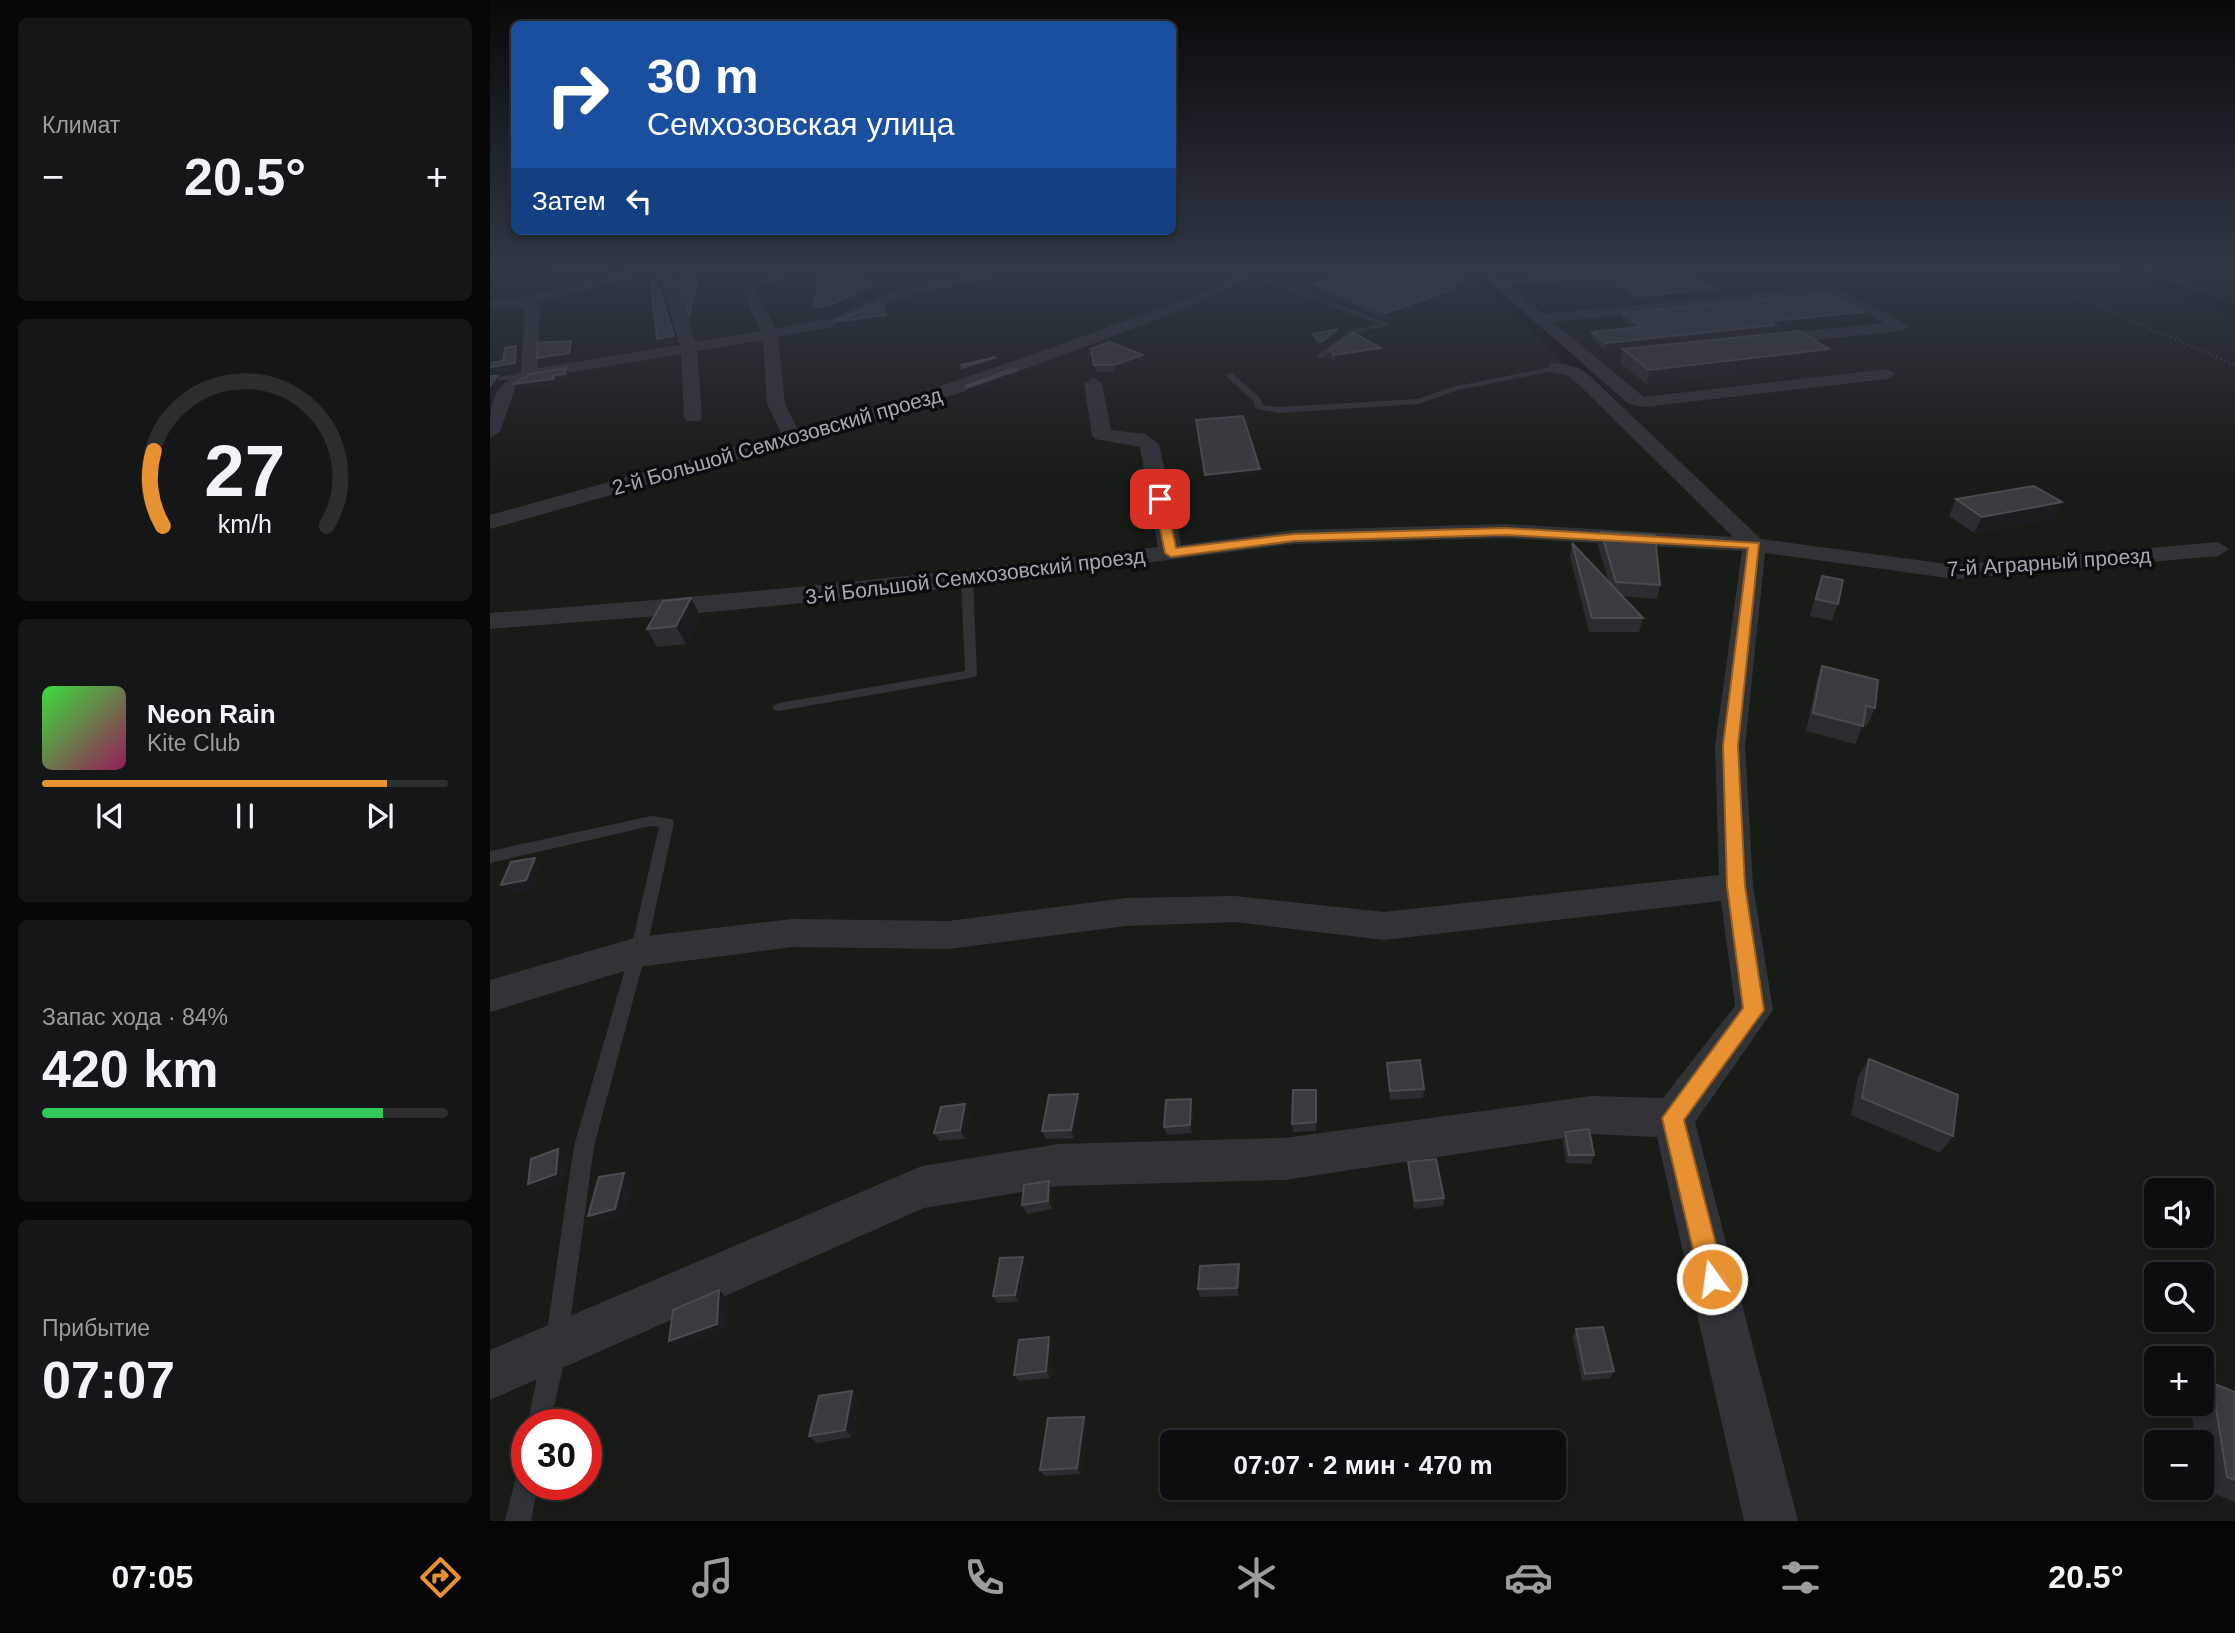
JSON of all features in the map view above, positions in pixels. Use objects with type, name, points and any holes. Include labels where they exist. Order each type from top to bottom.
[{"type":"street","points":[[529,374],[531,337]]},
{"type":"street","points":[[686,337],[689,347],[693,417]]},
{"type":"street","points":[[490,432],[507,386],[529,374],[743,337]]},
{"type":"street","points":[[770,337],[776,404],[793,438]]},
{"type":"street","name":"2-й Большой Семхозовский проезд","points":[[490,522],[793,438],[957,388],[1097,337]]},
{"type":"street","points":[[1552,337],[1571,364],[1635,400],[1644,402],[1887,374]]},
{"type":"street","points":[[1751,342],[1798,337]]},
{"type":"street","points":[[1571,364],[1615,356]]},
{"type":"street","points":[[1571,364],[1571,371],[1583,379],[1754,545],[1730,746],[1736,886],[1754,1010],[1673,1118]]},
{"type":"street","points":[[1093,383],[1102,435],[1110,438],[1138,438],[1149,444],[1171,553]]},
{"type":"street","name":"3-й Большой Семхозовский проезд","points":[[490,621],[711,605],[967,579],[1294,537],[1505,531],[1754,545]]},
{"type":"street","name":"7-й Аграрный проезд","points":[[1754,545],[1955,572],[2218,549]]},
{"type":"street","points":[[490,996],[638,952],[793,933],[948,935],[1126,912],[1235,909],[1384,926],[1736,886]]},
{"type":"street","points":[[490,1375],[922,1187],[1059,1165],[1284,1159],[1591,1115],[1673,1118]]},
{"type":"street","points":[[1673,1118],[1771,1521]]},
{"type":"lane","points":[[1321,356],[1347,337]]},
{"type":"lane","points":[[1228,375],[1257,400],[1259,407],[1279,410],[1418,401],[1456,388],[1571,364]]},
{"type":"lane","points":[[490,380],[529,374]]},
{"type":"lane","points":[[779,707],[971,674],[967,579]]},
{"type":"lane","points":[[490,857],[651,821],[667,823],[638,952],[584,1146],[555,1346],[541,1409]]},
{"type":"lane","points":[[517,1521],[522,1500]]},
{"type":"path","points":[[2170,337],[2235,365]]},
{"type":"shaded area","points":[[490,337],[1538,337],[1733,523],[1556,337],[2235,337],[2235,1521],[490,1521]]},
{"type":"building","points":[[1348,337],[1360,337],[1381,348],[1334,355],[1330,350]]},
{"type":"building","points":[[1598,337],[1663,337],[1606,343]]},
{"type":"building","points":[[1741,337],[1809,337],[1829,349],[1649,370],[1623,349]]},
{"type":"building","points":[[571,341],[569,353],[537,358],[538,343]]},
{"type":"building","points":[[1109,342],[1143,355],[1114,365],[1094,365],[1091,349]]},
{"type":"building","points":[[516,346],[515,363],[491,367],[492,363],[503,361],[505,348]]},
{"type":"building","points":[[996,357],[962,368],[961,365]]},
{"type":"building","points":[[566,368],[565,374],[555,375],[553,379],[513,384],[530,374]]},
{"type":"building","points":[[1014,368],[1017,370],[966,388],[966,386]]},
{"type":"building","points":[[490,376],[497,376],[490,386]]},
{"type":"building","points":[[1243,416],[1260,469],[1205,475],[1196,420]]},
{"type":"building","points":[[2034,486],[2062,502],[1982,517],[1956,499]]},
{"type":"building","points":[[1601,532],[1655,535],[1660,585],[1616,582]]},
{"type":"building","points":[[1572,543],[1643,618],[1592,618]]},
{"type":"building","points":[[1822,576],[1843,580],[1838,604],[1816,599]]},
{"type":"building","points":[[691,598],[676,626],[647,629],[663,601]]},
{"type":"building","points":[[1822,666],[1878,680],[1875,708],[1866,706],[1863,726],[1813,713]]},
{"type":"building","points":[[535,858],[526,880],[501,885],[511,862]]},
{"type":"building","points":[[1869,1059],[1958,1095],[1953,1136],[1862,1098]]},
{"type":"building","points":[[1420,1060],[1424,1089],[1390,1091],[1387,1063]]},
{"type":"building","points":[[1293,1090],[1316,1090],[1316,1122],[1292,1124]]},
{"type":"building","points":[[1078,1094],[1071,1130],[1042,1131],[1049,1095]]},
{"type":"building","points":[[1191,1099],[1190,1125],[1164,1127],[1166,1100]]},
{"type":"building","points":[[965,1104],[960,1130],[934,1133],[941,1107]]},
{"type":"building","points":[[1589,1129],[1594,1155],[1569,1155],[1565,1132]]},
{"type":"building","points":[[558,1149],[556,1174],[528,1184],[531,1159]]},
{"type":"building","points":[[1436,1159],[1444,1198],[1415,1201],[1408,1162]]},
{"type":"building","points":[[624,1173],[615,1209],[588,1216],[599,1177]]},
{"type":"building","points":[[1049,1181],[1048,1201],[1022,1205],[1024,1185]]},
{"type":"building","points":[[1023,1257],[1015,1295],[993,1296],[1000,1258]]},
{"type":"building","points":[[1239,1264],[1237,1288],[1198,1289],[1200,1266]]},
{"type":"building","points":[[719,1290],[717,1324],[669,1341],[673,1310]]},
{"type":"building","points":[[1603,1327],[1614,1371],[1585,1374],[1576,1329]]},
{"type":"building","points":[[1049,1337],[1046,1371],[1014,1375],[1019,1340]]},
{"type":"building","points":[[2214,1384],[2235,1392],[2235,1480],[2227,1477]]},
{"type":"building","points":[[852,1391],[845,1430],[809,1436],[819,1396]]},
{"type":"building","points":[[1084,1417],[1077,1468],[1040,1470],[1048,1418]]},
{"type":"route","points":[[1160,499],[1171,553],[1294,537],[1505,531],[1754,545],[1730,746],[1736,886],[1754,1010],[1673,1118],[1712,1279]]}]
